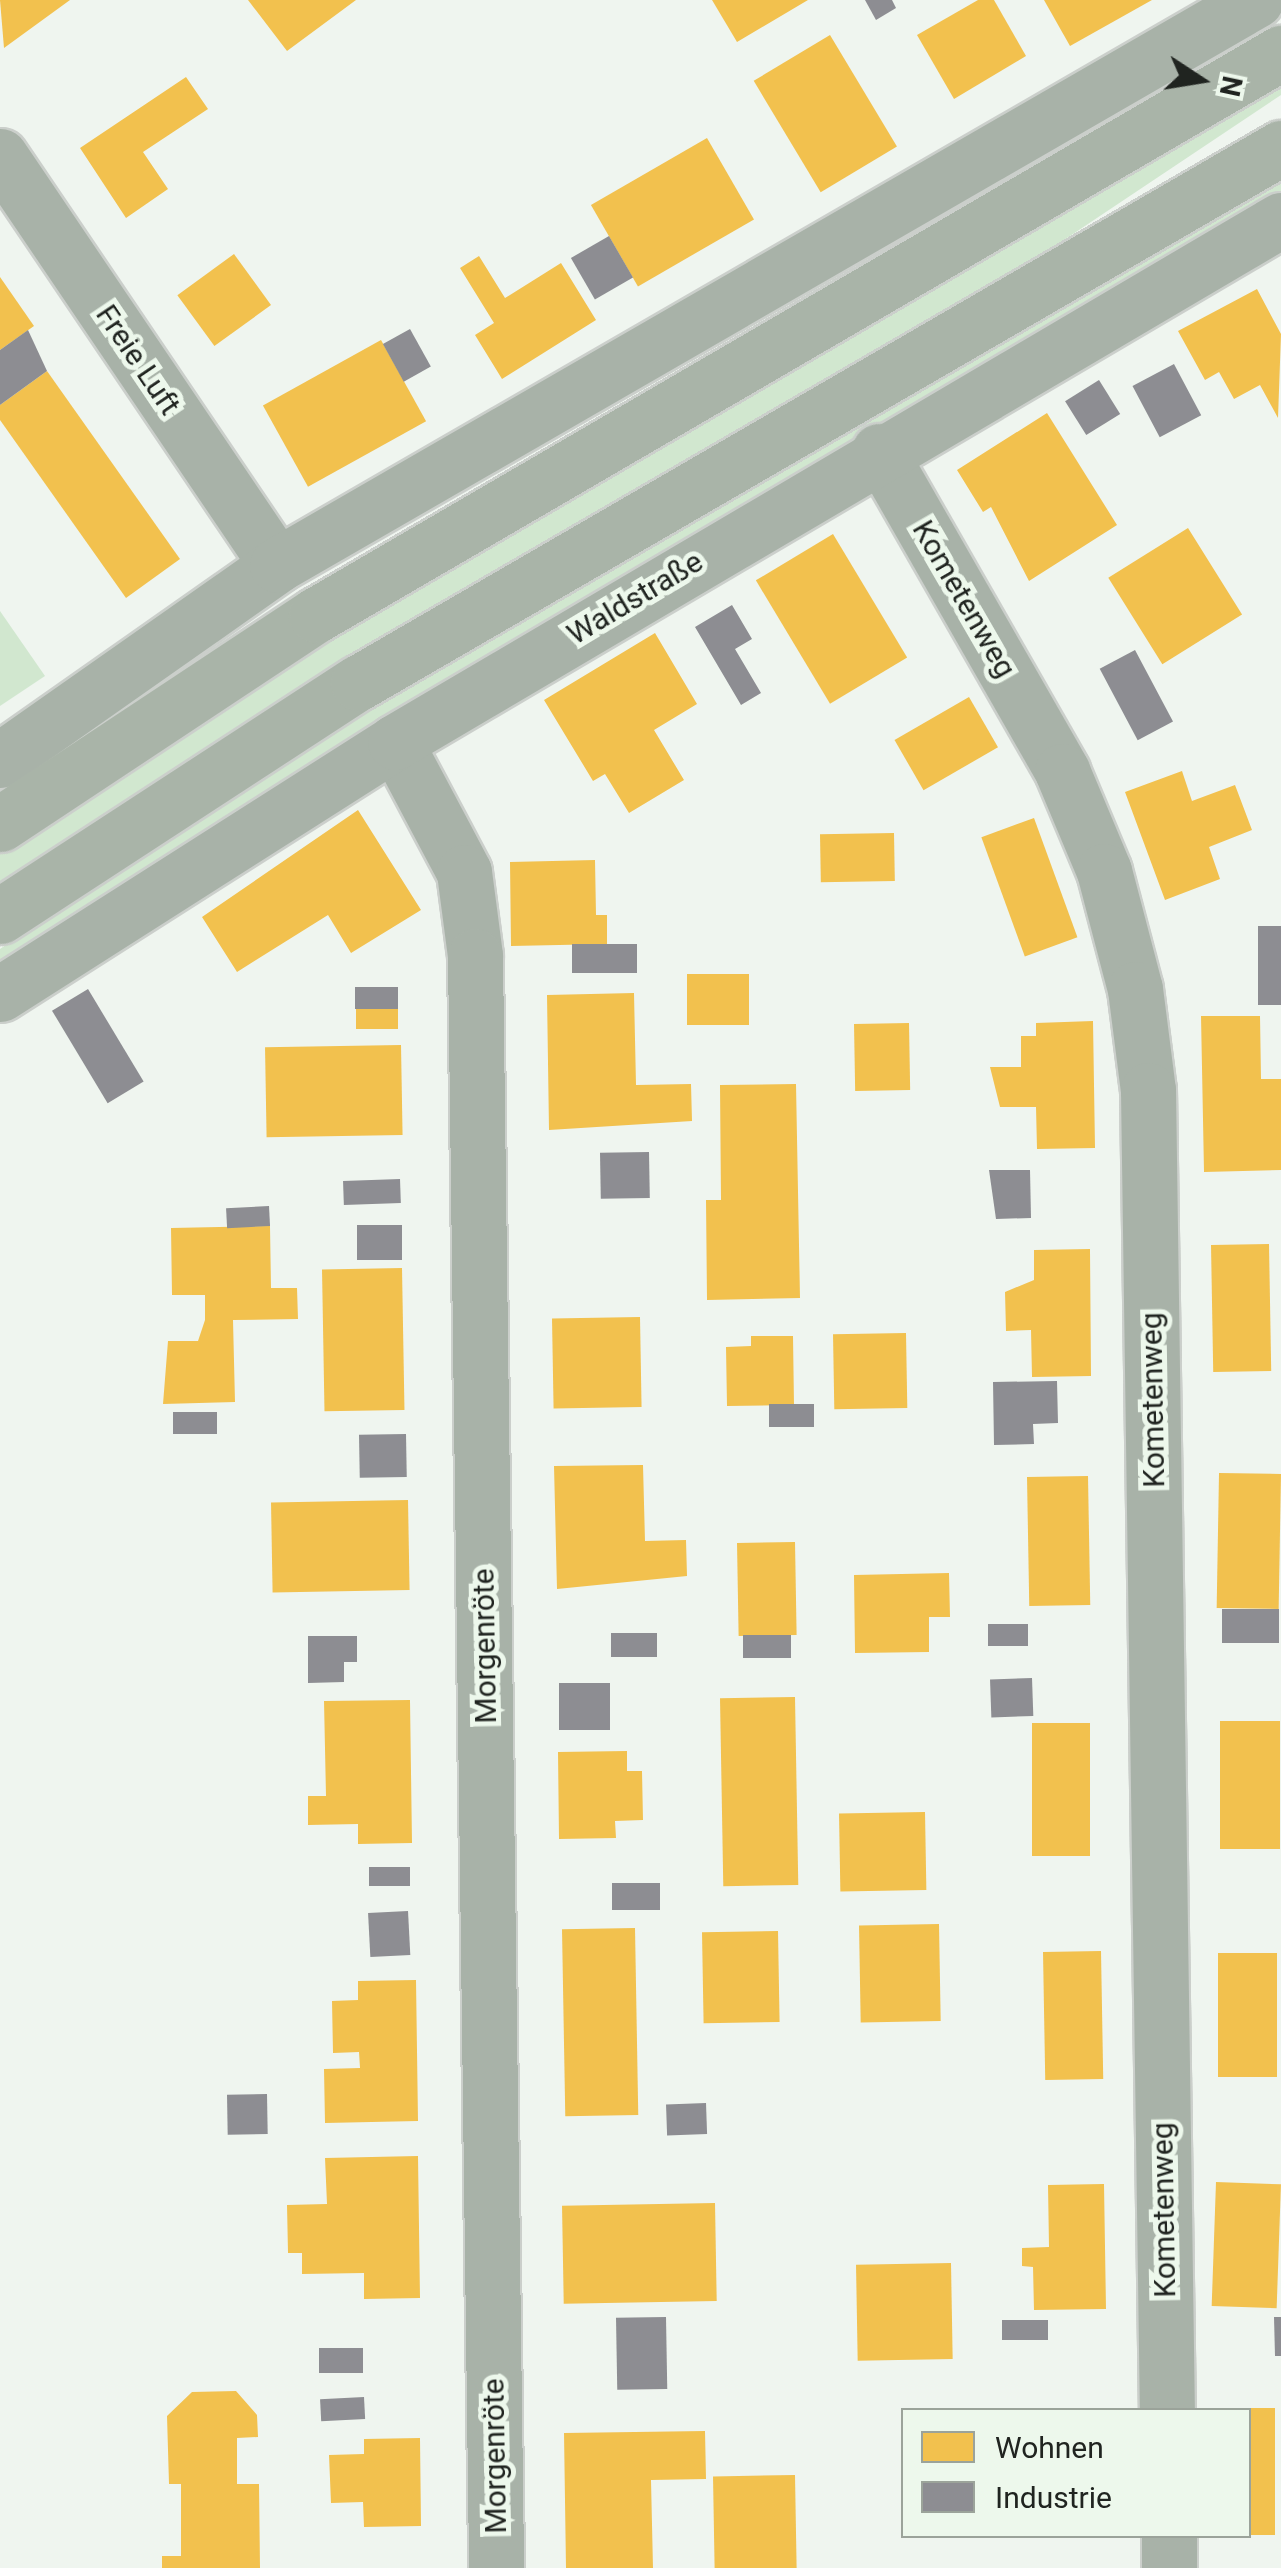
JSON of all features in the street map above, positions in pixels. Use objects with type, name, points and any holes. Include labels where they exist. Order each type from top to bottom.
[{"type":"main road","points":[[0,824],[316,615],[1281,52]]},
{"type":"main road","points":[[0,916],[358,684],[1281,148]]},
{"type":"street","points":[[0,760],[276,564],[1256,0]]},
{"type":"street","name":"Freie Luft","points":[[0,156],[276,564]]},
{"type":"street","name":"Waldstraße","points":[[0,994],[396,742],[879,451],[1281,220]]},
{"type":"street","name":"Kometenweg","points":[[879,451],[1062,770],[1104,871],[1135,989],[1148,1090],[1167,2408]]},
{"type":"street","name":"Morgenröte","points":[[396,742],[464,872],[475,956],[496,2568]]},
{"type":"street","points":[[1168,2538],[1169,2568]]},
{"type":"green space","points":[[1281,81],[1281,95],[1055,246],[343,664],[0,883],[0,849],[328,639]]},
{"type":"green space","points":[[1281,182],[1281,202],[0,975],[0,949],[102,878],[539,602]]},
{"type":"green space","points":[[0,611],[45,676],[0,706]]},
{"type":"building: Wohnen","points":[[0,0],[70,0],[4,48]]},
{"type":"building: Wohnen","points":[[248,0],[356,0],[287,51]]},
{"type":"building: Wohnen","points":[[712,0],[808,0],[737,42]]},
{"type":"building: Wohnen","points":[[978,0],[994,0],[1026,56],[954,99],[917,35]]},
{"type":"building: Wohnen","points":[[1044,0],[1152,0],[1070,46]]},
{"type":"building: Wohnen","points":[[830,35],[897,146],[821,192],[754,81]]},
{"type":"building: Wohnen","points":[[186,77],[208,109],[143,152],[168,189],[126,218],[80,148]]},
{"type":"building: Wohnen","points":[[707,138],[754,219],[638,286],[591,205]]},
{"type":"building: Wohnen","points":[[234,254],[271,305],[214,346],[177,295]]},
{"type":"building: Wohnen","points":[[479,256],[505,298],[561,263],[596,320],[502,379],[475,335],[494,323],[460,268]]},
{"type":"building: Wohnen","points":[[0,277],[34,326],[0,350]]},
{"type":"building: Wohnen","points":[[1257,289],[1281,334],[1278,418],[1260,385],[1234,399],[1219,372],[1205,380],[1178,331]]},
{"type":"building: Wohnen","points":[[381,340],[426,421],[308,487],[263,405]]},
{"type":"building: Wohnen","points":[[47,371],[180,559],[126,598],[0,420],[0,405]]},
{"type":"building: Wohnen","points":[[1047,413],[1117,525],[1029,581],[991,507],[983,512],[957,470]]},
{"type":"building: Wohnen","points":[[1188,528],[1242,615],[1162,664],[1108,578]]},
{"type":"building: Wohnen","points":[[833,534],[907,657],[830,704],[756,580]]},
{"type":"building: Wohnen","points":[[655,633],[697,704],[654,730],[684,780],[629,813],[605,774],[593,781],[544,700]]},
{"type":"building: Wohnen","points":[[969,697],[998,747],[924,790],[895,740]]},
{"type":"building: Wohnen","points":[[1182,771],[1192,801],[1235,785],[1252,830],[1209,847],[1220,879],[1165,900],[1125,792]]},
{"type":"building: Wohnen","points":[[358,810],[421,910],[351,953],[328,915],[237,972],[202,917]]},
{"type":"building: Wohnen","points":[[1034,818],[1077,937],[1025,956],[981,837]]},
{"type":"building: Wohnen","points":[[894,833],[895,881],[821,882],[820,834]]},
{"type":"building: Wohnen","points":[[595,860],[596,915],[607,915],[607,944],[511,946],[510,862]]},
{"type":"building: Wohnen","points":[[687,974],[749,974],[749,1025],[687,1025]]},
{"type":"building: Wohnen","points":[[634,993],[636,1085],[691,1084],[692,1121],[549,1130],[547,995]]},
{"type":"building: Wohnen","points":[[356,1009],[398,1009],[398,1029],[356,1029]]},
{"type":"building: Wohnen","points":[[1201,1016],[1260,1016],[1261,1079],[1281,1079],[1281,1170],[1204,1172]]},
{"type":"building: Wohnen","points":[[1093,1021],[1095,1148],[1037,1149],[1036,1107],[1000,1107],[990,1067],[1021,1067],[1021,1036],[1036,1036],[1036,1023]]},
{"type":"building: Wohnen","points":[[909,1023],[910,1090],[855,1091],[854,1024]]},
{"type":"building: Wohnen","points":[[401,1045],[403,1135],[267,1137],[265,1047]]},
{"type":"building: Wohnen","points":[[796,1084],[800,1298],[707,1300],[706,1200],[721,1200],[720,1085]]},
{"type":"building: Wohnen","points":[[270,1226],[271,1288],[297,1288],[298,1319],[233,1320],[235,1402],[163,1404],[168,1341],[198,1341],[205,1320],[205,1295],[172,1295],[171,1228]]},
{"type":"building: Wohnen","points":[[1269,1244],[1271,1371],[1213,1372],[1211,1245]]},
{"type":"building: Wohnen","points":[[1090,1249],[1091,1376],[1032,1377],[1031,1330],[1006,1331],[1005,1292],[1034,1280],[1034,1250]]},
{"type":"building: Wohnen","points":[[402,1268],[404,1410],[324,1411],[322,1269]]},
{"type":"building: Wohnen","points":[[640,1317],[642,1407],[554,1409],[552,1319]]},
{"type":"building: Wohnen","points":[[906,1333],[907,1408],[834,1409],[833,1334]]},
{"type":"building: Wohnen","points":[[751,1336],[793,1336],[794,1405],[727,1406],[726,1347],[751,1346]]},
{"type":"building: Wohnen","points":[[643,1465],[645,1541],[686,1540],[687,1576],[557,1589],[554,1466]]},
{"type":"building: Wohnen","points":[[1219,1473],[1281,1474],[1279,1609],[1217,1608]]},
{"type":"building: Wohnen","points":[[1088,1476],[1090,1605],[1029,1606],[1027,1477]]},
{"type":"building: Wohnen","points":[[408,1500],[410,1590],[273,1592],[271,1502]]},
{"type":"building: Wohnen","points":[[795,1542],[797,1635],[739,1636],[737,1543]]},
{"type":"building: Wohnen","points":[[949,1573],[950,1617],[929,1617],[929,1652],[855,1653],[854,1575]]},
{"type":"building: Wohnen","points":[[795,1697],[798,1885],[723,1886],[720,1698]]},
{"type":"building: Wohnen","points":[[410,1700],[412,1843],[358,1844],[358,1824],[308,1825],[308,1796],[326,1796],[324,1701]]},
{"type":"building: Wohnen","points":[[1220,1721],[1280,1721],[1280,1849],[1220,1849]]},
{"type":"building: Wohnen","points":[[1032,1723],[1090,1723],[1090,1856],[1032,1856]]},
{"type":"building: Wohnen","points":[[627,1751],[627,1771],[642,1771],[643,1820],[615,1821],[616,1838],[559,1839],[558,1752]]},
{"type":"building: Wohnen","points":[[925,1812],[926,1890],[840,1891],[839,1814]]},
{"type":"building: Wohnen","points":[[939,1924],[941,2021],[861,2022],[859,1925]]},
{"type":"building: Wohnen","points":[[635,1928],[638,2115],[565,2116],[562,1929]]},
{"type":"building: Wohnen","points":[[778,1931],[780,2022],[704,2023],[702,1932]]},
{"type":"building: Wohnen","points":[[1101,1951],[1103,2079],[1045,2080],[1043,1952]]},
{"type":"building: Wohnen","points":[[1218,1953],[1277,1953],[1277,2077],[1218,2077]]},
{"type":"building: Wohnen","points":[[416,1980],[418,2121],[325,2123],[324,2069],[360,2068],[359,2052],[333,2053],[332,2001],[358,2000],[358,1981]]},
{"type":"building: Wohnen","points":[[418,2156],[420,2298],[364,2299],[364,2273],[302,2274],[302,2253],[288,2253],[287,2205],[327,2204],[325,2158]]},
{"type":"building: Wohnen","points":[[1216,2182],[1281,2184],[1277,2308],[1212,2306]]},
{"type":"building: Wohnen","points":[[1104,2184],[1106,2309],[1034,2310],[1033,2267],[1022,2266],[1022,2248],[1049,2247],[1048,2185]]},
{"type":"building: Wohnen","points":[[715,2203],[717,2301],[564,2304],[562,2206]]},
{"type":"building: Wohnen","points":[[951,2263],[953,2359],[858,2361],[856,2265]]},
{"type":"building: Wohnen","points":[[236,2391],[257,2415],[258,2437],[237,2438],[237,2484],[259,2484],[260,2568],[162,2568],[162,2556],[181,2556],[181,2484],[169,2484],[167,2416],[192,2392]]},
{"type":"building: Wohnen","points":[[1251,2408],[1275,2408],[1275,2535],[1251,2535]]},
{"type":"building: Wohnen","points":[[705,2431],[706,2479],[651,2480],[653,2568],[566,2568],[564,2433]]},
{"type":"building: Wohnen","points":[[420,2438],[421,2526],[364,2527],[363,2502],[331,2503],[329,2455],[364,2454],[364,2439]]},
{"type":"building: Wohnen","points":[[795,2475],[797,2568],[715,2568],[713,2476]]},
{"type":"building: Industrie","points":[[865,0],[892,0],[896,8],[876,20]]},
{"type":"building: Industrie","points":[[609,236],[633,278],[595,300],[571,258]]},
{"type":"building: Industrie","points":[[410,329],[431,367],[404,382],[383,344]]},
{"type":"building: Industrie","points":[[28,330],[47,371],[0,405],[0,350]]},
{"type":"building: Industrie","points":[[1174,364],[1201,415],[1160,437],[1133,386]]},
{"type":"building: Industrie","points":[[1099,380],[1120,414],[1086,435],[1065,401]]},
{"type":"building: Industrie","points":[[732,605],[752,639],[735,649],[761,693],[741,705],[695,627]]},
{"type":"building: Industrie","points":[[1135,650],[1173,722],[1138,740],[1100,669]]},
{"type":"building: Industrie","points":[[1258,926],[1281,926],[1281,1005],[1258,1005]]},
{"type":"building: Industrie","points":[[572,944],[637,944],[637,973],[572,973]]},
{"type":"building: Industrie","points":[[355,987],[398,987],[398,1009],[355,1009]]},
{"type":"building: Industrie","points":[[88,989],[144,1082],[108,1103],[52,1011]]},
{"type":"building: Industrie","points":[[649,1152],[650,1198],[601,1199],[600,1153]]},
{"type":"building: Industrie","points":[[989,1170],[1030,1170],[1031,1218],[996,1219]]},
{"type":"building: Industrie","points":[[400,1179],[401,1203],[344,1205],[343,1181]]},
{"type":"building: Industrie","points":[[269,1206],[270,1226],[227,1228],[226,1208]]},
{"type":"building: Industrie","points":[[357,1225],[402,1225],[402,1260],[357,1260]]},
{"type":"building: Industrie","points":[[1057,1381],[1058,1423],[1033,1424],[1034,1444],[994,1445],[993,1382]]},
{"type":"building: Industrie","points":[[769,1404],[814,1404],[814,1427],[769,1427]]},
{"type":"building: Industrie","points":[[173,1412],[217,1412],[217,1434],[173,1434]]},
{"type":"building: Industrie","points":[[406,1434],[407,1477],[360,1478],[359,1435]]},
{"type":"building: Industrie","points":[[1222,1609],[1279,1609],[1279,1643],[1222,1643]]},
{"type":"building: Industrie","points":[[988,1624],[1028,1624],[1028,1646],[988,1646]]},
{"type":"building: Industrie","points":[[611,1633],[657,1633],[657,1657],[611,1657]]},
{"type":"building: Industrie","points":[[743,1635],[791,1635],[791,1658],[743,1658]]},
{"type":"building: Industrie","points":[[308,1636],[357,1636],[357,1662],[344,1662],[344,1682],[308,1683]]},
{"type":"building: Industrie","points":[[1032,1678],[1033,1716],[991,1717],[990,1679]]},
{"type":"building: Industrie","points":[[559,1683],[610,1683],[610,1730],[559,1730]]},
{"type":"building: Industrie","points":[[369,1867],[410,1867],[410,1886],[369,1886]]},
{"type":"building: Industrie","points":[[612,1883],[660,1883],[660,1910],[612,1910]]},
{"type":"building: Industrie","points":[[408,1911],[410,1955],[370,1957],[368,1913]]},
{"type":"building: Industrie","points":[[267,2094],[268,2134],[228,2135],[227,2095]]},
{"type":"building: Industrie","points":[[706,2103],[707,2134],[667,2135],[666,2104]]},
{"type":"building: Industrie","points":[[666,2317],[667,2389],[617,2390],[616,2318]]},
{"type":"building: Industrie","points":[[1274,2317],[1281,2317],[1281,2356],[1275,2356]]},
{"type":"building: Industrie","points":[[1002,2320],[1048,2320],[1048,2340],[1002,2340]]},
{"type":"building: Industrie","points":[[319,2348],[363,2348],[363,2373],[319,2373]]},
{"type":"building: Industrie","points":[[364,2397],[365,2419],[321,2421],[320,2399]]}]
